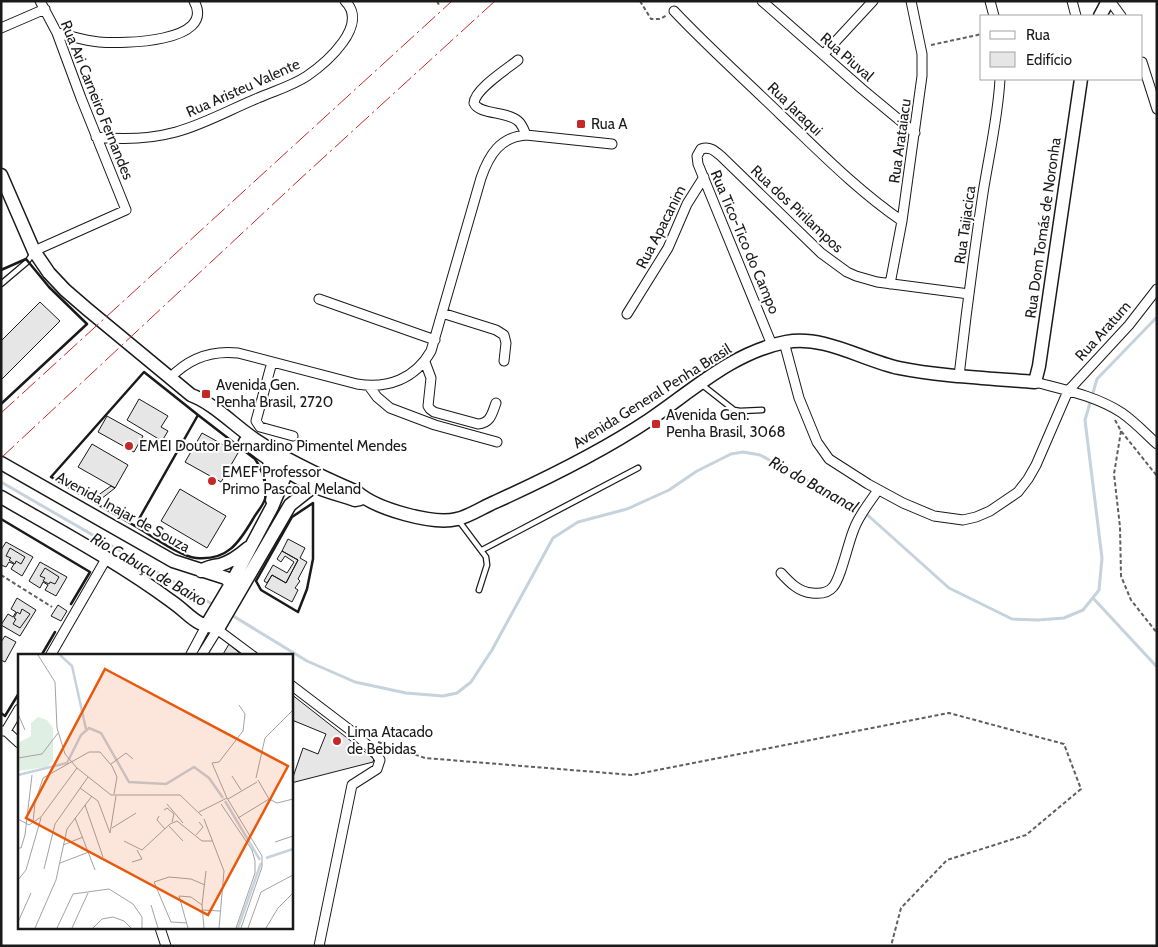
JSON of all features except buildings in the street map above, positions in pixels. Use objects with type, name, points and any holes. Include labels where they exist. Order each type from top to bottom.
[{"type":"main road","points":[[1101,15],[1109,1]]},
{"type":"main road","name":"Rua Dom Tomás de Noronha","points":[[1035,382],[1044,334],[1081,80]]},
{"type":"main road","name":"Avenida General Penha Brasil","points":[[1,175],[34,251],[49,273],[65,290],[191,395],[200,398],[294,469]]},
{"type":"main road","name":"Avenida General Penha Brasil","points":[[191,395],[195,404],[269,460],[294,469],[317,481],[357,492],[365,499],[414,516],[428,519],[458,519],[552,475],[604,447],[650,419],[699,382],[741,359],[778,344],[796,340],[823,344],[898,367],[960,376],[1035,382]]},
{"type":"main road","points":[[269,460],[272,478],[272,507]]},
{"type":"main road","name":"Avenida Inajar de Souza","points":[[1,463],[144,546],[173,561],[226,578],[231,584]]},
{"type":"main road","points":[[228,604],[234,592],[231,584],[272,507],[282,481],[294,469]]},
{"type":"main road","points":[[1,497],[157,591],[182,609],[198,624],[215,625],[290,505],[317,481]]},
{"type":"main road","name":"Avenida General Penha Brasil","points":[[317,481],[330,492],[354,500],[365,499]]},
{"type":"main road","points":[[283,516],[309,498],[330,492]]},
{"type":"main road","points":[[200,571],[208,566],[230,561],[246,550],[253,542]]},
{"type":"street","points":[[57,33],[96,42],[113,43],[131,43],[169,36],[186,30],[193,25],[197,17],[194,1]]},
{"type":"street","name":"Rua Aristeu Valente","points":[[96,137],[138,138],[178,131],[215,117],[306,76],[332,55],[346,38],[353,25],[352,9],[345,1]]},
{"type":"street","name":"Rua Piuval","points":[[762,1],[915,133]]},
{"type":"street","points":[[823,54],[873,1]]},
{"type":"street","name":"Rua Arataiacu","points":[[890,284],[902,221],[922,76],[921,45],[911,1]]},
{"type":"street","points":[[990,1],[994,15]]},
{"type":"street","points":[[1072,1],[1076,15]]},
{"type":"street","points":[[1109,1],[1120,15]]},
{"type":"street","points":[[1,28],[42,5]]},
{"type":"street","name":"Rua Ari Carneiro Fernandes","points":[[34,251],[126,210],[57,33],[42,5]]},
{"type":"street","name":"Rua Jaraqui","points":[[674,11],[812,144],[881,206],[902,221]]},
{"type":"street","points":[[518,60],[479,92],[474,102],[479,109],[512,117],[519,121],[526,135]]},
{"type":"street","points":[[1143,65],[1157,109]]},
{"type":"street","name":"Rua Taijacica","points":[[960,376],[983,190],[994,136],[1000,80]]},
{"type":"street","points":[[170,378],[190,362],[212,353],[224,352],[238,353],[338,380],[369,386],[403,380],[424,362],[435,340],[485,165],[490,155],[506,140],[526,135],[612,144]]},
{"type":"street","name":"Rua dos Pirilampos","points":[[701,149],[706,147],[713,149],[821,253],[856,276],[890,284],[969,294]]},
{"type":"street","name":"Rua Tico-Tico do Campo","points":[[701,149],[697,156],[698,164],[778,344],[817,442],[822,452],[838,466],[878,490],[923,512],[950,519],[970,518],[990,511],[1018,492],[1036,465],[1068,391]]},
{"type":"street","name":"Rua Apacanim","points":[[627,314],[668,248],[687,204],[704,177]]},
{"type":"street","name":"Rua Aratum","points":[[1068,391],[1129,325],[1157,289]]},
{"type":"street","points":[[319,299],[435,340]]},
{"type":"street","points":[[442,313],[496,330],[504,335],[506,343],[504,361]]},
{"type":"street","points":[[272,362],[256,421],[260,427],[293,436]]},
{"type":"street","points":[[424,362],[431,378],[428,406],[434,412],[478,424],[485,424],[489,421],[496,403]]},
{"type":"street","name":"Avenida General Penha Brasil","points":[[1035,382],[1082,394],[1109,407],[1130,419],[1157,444]]},
{"type":"street","points":[[369,386],[377,397],[390,408],[435,425],[497,442]]},
{"type":"street","points":[[781,573],[788,582],[798,589],[817,594],[827,592],[833,587],[838,579],[855,526],[878,490]]},
{"type":"street","points":[[51,654],[106,559]]},
{"type":"street","points":[[192,654],[215,625]]},
{"type":"street","points":[[203,654],[215,625]]},
{"type":"street","points":[[215,625],[251,654]]},
{"type":"street","points":[[292,686],[361,739],[375,752],[380,760],[377,769],[352,786],[319,946]]},
{"type":"street","points":[[18,710],[4,731],[18,742]]},
{"type":"street","points":[[161,930],[166,946]]},
{"type":"lane","points":[[1,284],[27,262],[34,251]]},
{"type":"lane","points":[[699,382],[734,410],[762,410]]},
{"type":"lane","points":[[482,550],[638,468]]},
{"type":"lane","points":[[458,519],[486,557],[487,565],[479,590]]},
{"type":"path","points":[[437,1],[439,5]]},
{"type":"path","points":[[640,1],[651,19],[660,19],[674,11]]},
{"type":"path","points":[[921,45],[925,46],[980,34]]},
{"type":"path","points":[[1157,476],[1121,431],[1114,474],[1120,527],[1121,576],[1131,600],[1157,633]]},
{"type":"path","points":[[1,575],[52,607]]},
{"type":"path","points":[[372,740],[425,758],[632,775],[949,713],[1064,744],[1081,789],[1026,835],[947,860],[901,908],[891,946]]},
{"type":"waterway","name":"Rio do Bananal","points":[[230,614],[307,661],[355,682],[406,693],[443,696],[457,693],[471,682],[492,650],[553,538],[578,522],[627,509],[669,490],[697,471],[731,454],[743,452],[760,455],[862,510],[949,588],[1012,619],[1064,618],[1083,610],[1099,590],[1102,558],[1085,420],[1097,379],[1157,317]]},
{"type":"waterway","name":"Rio Cabuçu de Baixo","points":[[1,482],[214,605]]},
{"type":"waterway","points":[[1093,598],[1157,667]]},
{"type":"wall","points":[[1,270],[26,259],[49,287],[87,324],[1,404]]},
{"type":"wall","points":[[144,372],[198,415],[135,526],[51,477],[144,372]]},
{"type":"wall","points":[[198,415],[255,459],[262,473],[266,489],[263,504],[243,536],[231,549],[216,557],[207,558],[196,558],[182,554],[135,526],[198,415]]},
{"type":"wall","points":[[313,503],[313,559],[307,589],[298,612],[261,590],[256,581],[292,517],[313,503]]},
{"type":"wall","points":[[1,519],[90,572],[71,604]]},
{"type":"wall","points":[[42,654],[55,632]]},
{"type":"wall","points":[[1,713],[5,716],[18,695]]},
{"type":"power","points":[[1,413],[452,1]]},
{"type":"power","points":[[1,458],[299,180],[495,1]]},
{"type":"place","name":"Rua A","points":[[581,124]]},
{"type":"place","name":"Avenida Gen. Penha Brasil, 2720","points":[[206,394]]},
{"type":"place","name":"Avenida Gen. Penha Brasil, 3068","points":[[656,424]]},
{"type":"place","name":"EMEI Doutor Bernardino Pimentel Mendes","points":[[129,446]]},
{"type":"place","name":"EMEF Professor Primo Pascoal Meland","points":[[212,481]]},
{"type":"place","name":"Lima Atacado de Bebidas","points":[[337,741]]}]
